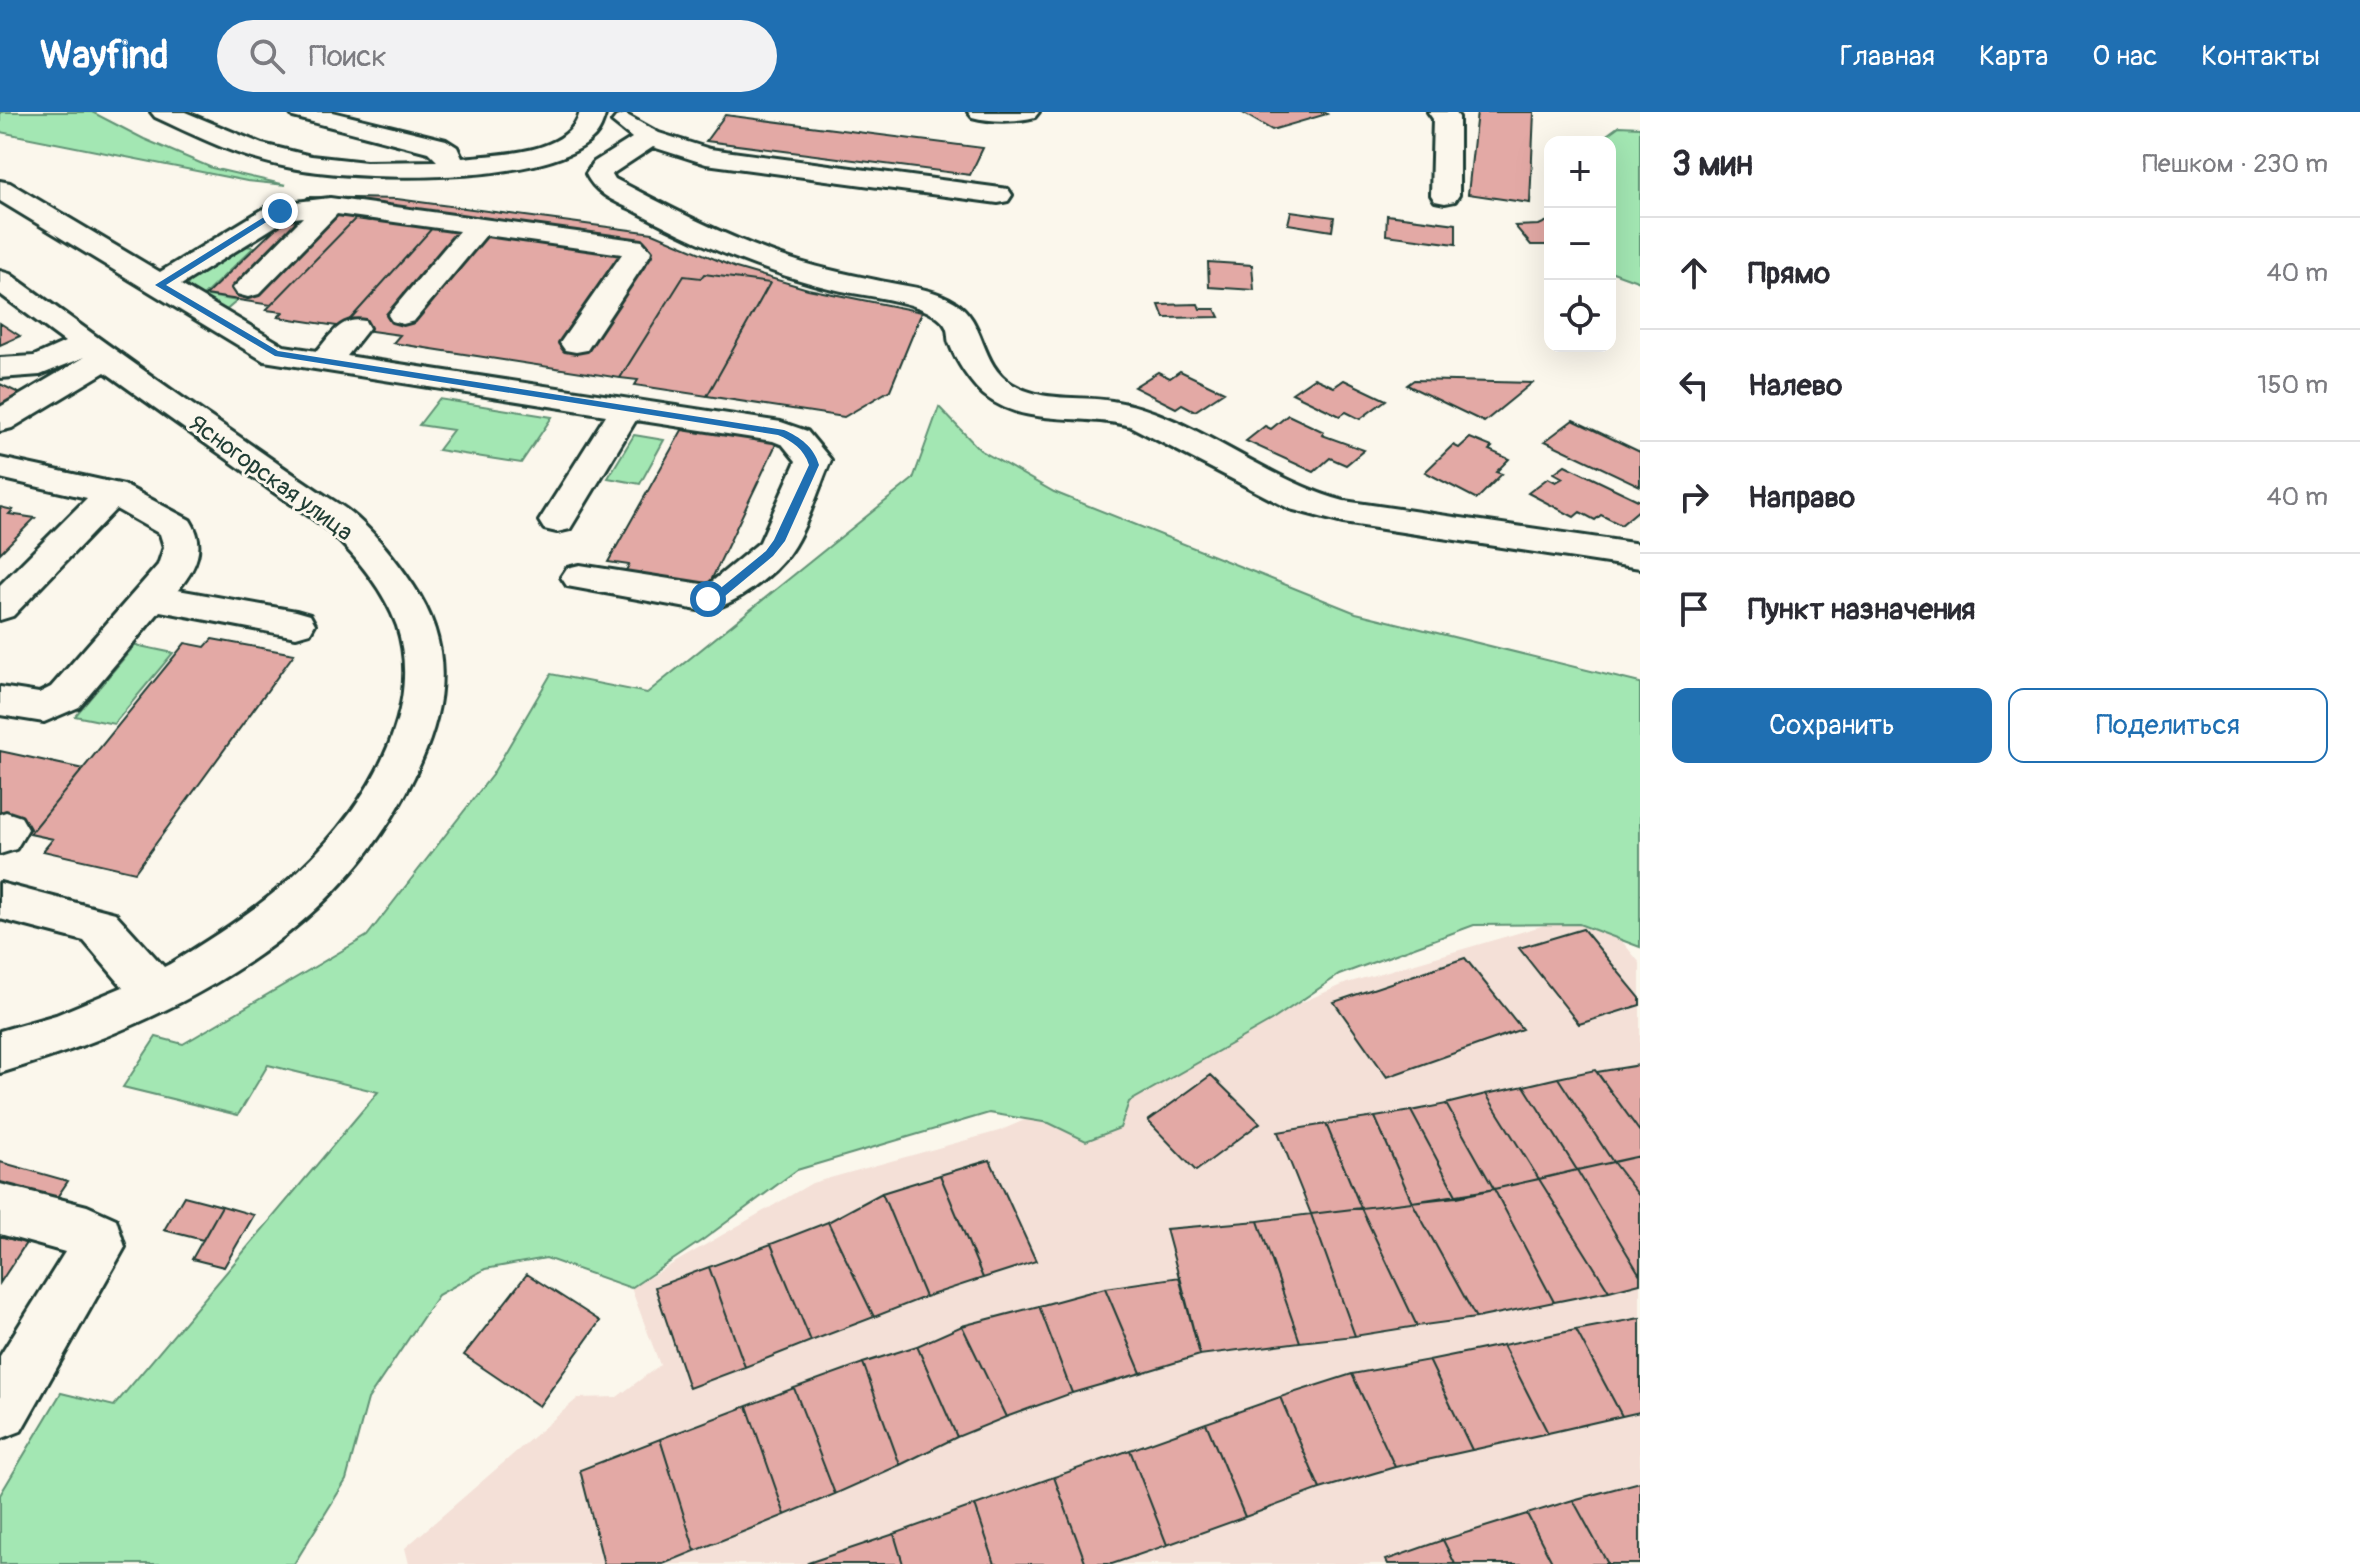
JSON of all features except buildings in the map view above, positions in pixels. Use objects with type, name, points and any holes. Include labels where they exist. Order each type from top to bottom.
[{"type":"street","points":[[164,112],[216,137],[283,158],[349,169],[398,172],[452,169],[518,158],[563,145],[588,128],[593,112]]},
{"type":"street","points":[[302,112],[437,146],[448,153],[452,169]]},
{"type":"street","points":[[609,112],[650,138],[706,156],[998,195]]},
{"type":"street","points":[[981,112],[1026,112]]},
{"type":"street","points":[[1441,112],[1446,117],[1445,195]]},
{"type":"street","points":[[650,138],[603,168],[599,174],[604,184],[692,230],[780,265],[828,279],[920,298],[944,308],[961,323],[965,345],[985,376],[997,389],[1015,398],[1033,405],[1110,410],[1142,419],[1302,501],[1343,512],[1640,556]]},
{"type":"street","points":[[0,189],[275,354],[446,381],[589,388],[626,409],[714,410],[789,435],[814,460],[775,548],[721,594],[708,599],[580,577]]},
{"type":"street","points":[[160,285],[280,211],[330,206],[622,244],[637,251],[576,343]]},
{"type":"street","points":[[228,327],[250,295],[330,206]]},
{"type":"street","points":[[403,315],[479,225]]},
{"type":"street","name":"Ясногорская улица","points":[[0,280],[347,527],[402,596],[423,646],[423,703],[402,769],[358,836],[297,901],[223,957],[157,993],[33,1044],[0,1052]]},
{"type":"street","points":[[324,362],[354,328]]},
{"type":"street","points":[[0,368],[40,365],[96,351]]},
{"type":"street","points":[[0,421],[96,351]]},
{"type":"street","points":[[446,381],[466,354]]},
{"type":"street","points":[[557,521],[626,409]]},
{"type":"street","points":[[0,468],[112,493],[177,528],[182,547],[175,569],[57,703],[44,708],[0,701]]},
{"type":"street","points":[[0,607],[112,493]]},
{"type":"street","points":[[151,597],[296,624]]},
{"type":"street","points":[[0,901],[99,926],[157,993]]},
{"type":"street","points":[[0,1209],[87,1232],[97,1237],[98,1247],[0,1410]]},
{"type":"shaded area","points":[[1596,910],[1640,963],[1640,1564],[409,1564],[405,1548],[578,1398],[617,1397],[660,1365],[631,1288],[812,1183],[999,1131],[1347,983]]},
{"type":"green space","points":[[0,112],[92,112],[144,139],[212,168],[286,185],[247,181],[0,132]]},
{"type":"green space","points":[[1619,126],[1640,127],[1640,282],[1616,273],[1616,136],[1605,136]]},
{"type":"green space","points":[[244,246],[254,247],[204,295],[237,301],[224,312],[185,290],[189,282]]},
{"type":"green space","points":[[439,399],[552,417],[521,463],[438,450],[453,430],[419,425]]},
{"type":"green space","points":[[939,407],[980,450],[1054,492],[1356,613],[1640,683],[1640,947],[1579,924],[1474,925],[1339,975],[1271,1021],[1129,1102],[1120,1128],[1086,1141],[1049,1123],[989,1113],[797,1170],[631,1288],[546,1258],[485,1269],[438,1295],[368,1399],[346,1480],[294,1564],[0,1564],[0,1495],[61,1393],[114,1406],[378,1092],[268,1065],[238,1115],[123,1087],[156,1037],[183,1044],[367,936],[492,775],[551,674],[647,693],[913,479]]},
{"type":"green space","points":[[634,435],[664,440],[640,484],[608,478]]},
{"type":"green space","points":[[135,645],[173,653],[114,724],[75,716]]},
{"type":"route","points":[[280,211],[160,285],[275,354],[781,432],[795,438],[811,455],[814,465],[779,541],[770,554],[721,594],[708,599]]}]
